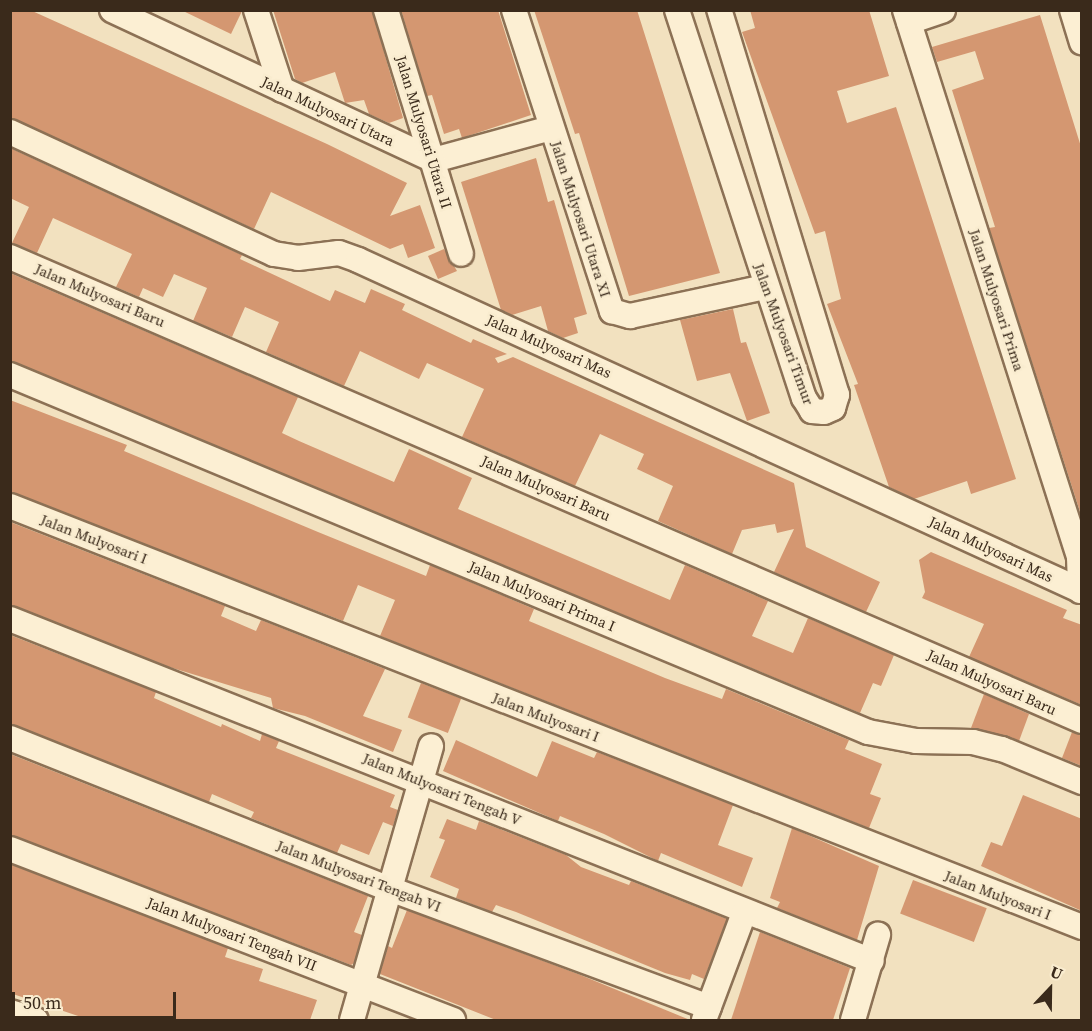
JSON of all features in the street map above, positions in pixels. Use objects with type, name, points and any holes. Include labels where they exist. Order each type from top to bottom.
[{"type":"street","name":"Jalan Mulyosari Utara","points":[[112,10],[434,160]]},
{"type":"street","points":[[256,10],[282,90]]},
{"type":"street","name":"Jalan Mulyosari Utara II","points":[[386,10],[434,160],[461,254]]},
{"type":"street","name":"Jalan Mulyosari Utara XI","points":[[514,10],[550,128],[610,307],[616,314],[630,316],[765,287]]},
{"type":"street","name":"Jalan Mulyosari Timur","points":[[676,10],[765,287],[809,408],[818,412],[830,410],[837,395],[719,10]]},
{"type":"street","points":[[907,16],[943,10]]},
{"type":"street","points":[[1072,10],[1082,42]]},
{"type":"street","name":"Jalan Mulyosari Prima","points":[[907,16],[1079,557],[1081,591]]},
{"type":"street","points":[[696,75],[735,64]]},
{"type":"street","points":[[434,160],[550,128]]},
{"type":"street","name":"Jalan Mulyosari Mas","points":[[10,132],[274,254],[298,258],[339,253],[358,260],[1081,591]]},
{"type":"street","name":"Jalan Mulyosari Baru","points":[[10,257],[1082,721]]},
{"type":"street","name":"Jalan Mulyosari Prima I","points":[[10,375],[868,732],[915,741],[973,742],[1002,749],[1082,782]]},
{"type":"street","name":"Jalan Mulyosari I","points":[[10,506],[1082,927]]},
{"type":"street","name":"Jalan Mulyosari Tengah V","points":[[10,619],[422,780],[744,913],[872,961]]},
{"type":"street","name":"Jalan Mulyosari Tengah VI","points":[[10,738],[707,1014]]},
{"type":"street","points":[[352,1020],[432,746]]},
{"type":"street","name":"Jalan Mulyosari Tengah VII","points":[[10,849],[453,1020]]},
{"type":"street","points":[[707,1014],[744,913]]},
{"type":"street","points":[[853,1020],[878,935]]},
{"type":"street","points":[[10,1012],[36,1020]]},
{"type":"building","points":[[10,10],[30,10],[327,144],[407,183],[390,216],[420,205],[435,248],[408,258],[403,244],[390,249],[271,192],[254,229],[10,118]]},
{"type":"building","points":[[181,10],[242,10],[242,11],[231,34]]},
{"type":"building","points":[[273,10],[372,10],[403,118],[389,123],[369,114],[364,100],[345,103],[335,72],[302,83],[295,79]]},
{"type":"building","points":[[401,10],[498,10],[531,115],[462,138],[459,129],[444,134],[432,95],[427,96]]},
{"type":"building","points":[[534,10],[637,10],[720,273],[629,296],[579,133],[575,134]]},
{"type":"building","points":[[750,10],[869,10],[889,76],[837,91],[847,123],[896,107],[1016,479],[971,494],[967,481],[914,499],[889,487],[854,385],[858,384],[827,304],[841,299],[825,231],[815,234],[742,32],[755,28]]},
{"type":"building","points":[[1040,15],[1082,150],[1082,518],[989,228],[995,227],[952,90],[984,79],[975,51],[937,62],[932,47]]},
{"type":"building","points":[[10,148],[242,255],[240,259],[330,301],[335,290],[365,303],[371,289],[405,304],[402,310],[471,343],[473,339],[507,354],[495,358],[498,363],[513,357],[794,483],[806,547],[880,582],[866,612],[774,572],[794,529],[777,533],[775,524],[742,530],[732,554],[658,521],[673,486],[637,469],[644,454],[600,434],[575,486],[462,437],[484,389],[427,363],[419,379],[360,351],[344,386],[266,352],[279,322],[245,307],[232,337],[193,321],[207,288],[174,274],[163,297],[143,288],[139,297],[116,287],[132,254],[53,218],[37,253],[12,243],[29,207],[10,198]]},
{"type":"building","points":[[536,158],[548,202],[554,200],[587,314],[574,318],[578,333],[563,338],[548,331],[541,306],[512,315],[501,310],[461,182]]},
{"type":"building","points":[[444,249],[457,271],[438,279],[428,256]]},
{"type":"building","points":[[10,273],[298,397],[282,433],[299,441],[394,482],[409,449],[472,478],[458,509],[670,600],[685,565],[768,601],[752,636],[793,653],[808,618],[894,655],[881,686],[873,683],[860,713],[10,361]]},
{"type":"building","points":[[733,309],[741,343],[746,342],[770,413],[747,421],[730,373],[697,381],[680,320]]},
{"type":"building","points":[[10,400],[127,445],[124,451],[426,576],[430,565],[534,609],[529,621],[665,678],[722,699],[726,689],[849,740],[845,749],[882,764],[870,794],[881,798],[869,828],[380,636],[395,600],[358,585],[343,621],[10,492]]},
{"type":"building","points":[[10,522],[225,606],[221,616],[256,631],[261,620],[385,669],[363,716],[402,730],[393,752],[305,716],[273,708],[271,698],[166,666],[10,605]]},
{"type":"building","points":[[931,552],[1067,610],[1063,618],[1082,625],[1082,705],[969,657],[984,624],[922,598],[925,592],[919,560]]},
{"type":"building","points":[[10,635],[156,692],[154,698],[221,727],[222,724],[260,741],[262,734],[279,741],[276,748],[395,795],[390,807],[398,810],[393,826],[383,822],[369,855],[341,844],[337,853],[251,818],[254,812],[212,794],[209,802],[10,724]]},
{"type":"building","points":[[421,683],[461,698],[448,733],[408,718]]},
{"type":"building","points":[[984,694],[1029,714],[1019,741],[971,728]]},
{"type":"building","points":[[1072,732],[1082,735],[1082,766],[1062,758]]},
{"type":"building","points":[[456,740],[537,777],[552,741],[594,758],[597,752],[733,805],[718,845],[753,858],[742,887],[661,853],[658,861],[604,834],[560,816],[558,821],[443,771]]},
{"type":"building","points":[[10,754],[368,896],[354,932],[362,935],[354,963],[351,965],[10,835]]},
{"type":"building","points":[[1023,795],[1082,819],[1082,911],[981,866],[991,842],[1002,846]]},
{"type":"building","points":[[447,819],[476,830],[479,821],[566,855],[581,867],[629,885],[631,881],[727,919],[704,979],[692,974],[690,980],[665,973],[516,912],[496,905],[492,912],[456,898],[459,889],[430,877],[445,840],[439,838]]},
{"type":"building","points":[[792,828],[879,866],[857,940],[777,908],[780,902],[770,898]]},
{"type":"building","points":[[10,864],[228,948],[225,957],[263,969],[259,981],[317,1000],[310,1020],[90,1020],[10,993]]},
{"type":"building","points":[[913,880],[987,908],[974,942],[900,914]]},
{"type":"building","points":[[407,910],[578,974],[690,1020],[496,1020],[380,974],[388,946],[392,948]]},
{"type":"building","points":[[760,932],[850,968],[833,1020],[731,1020]]}]
